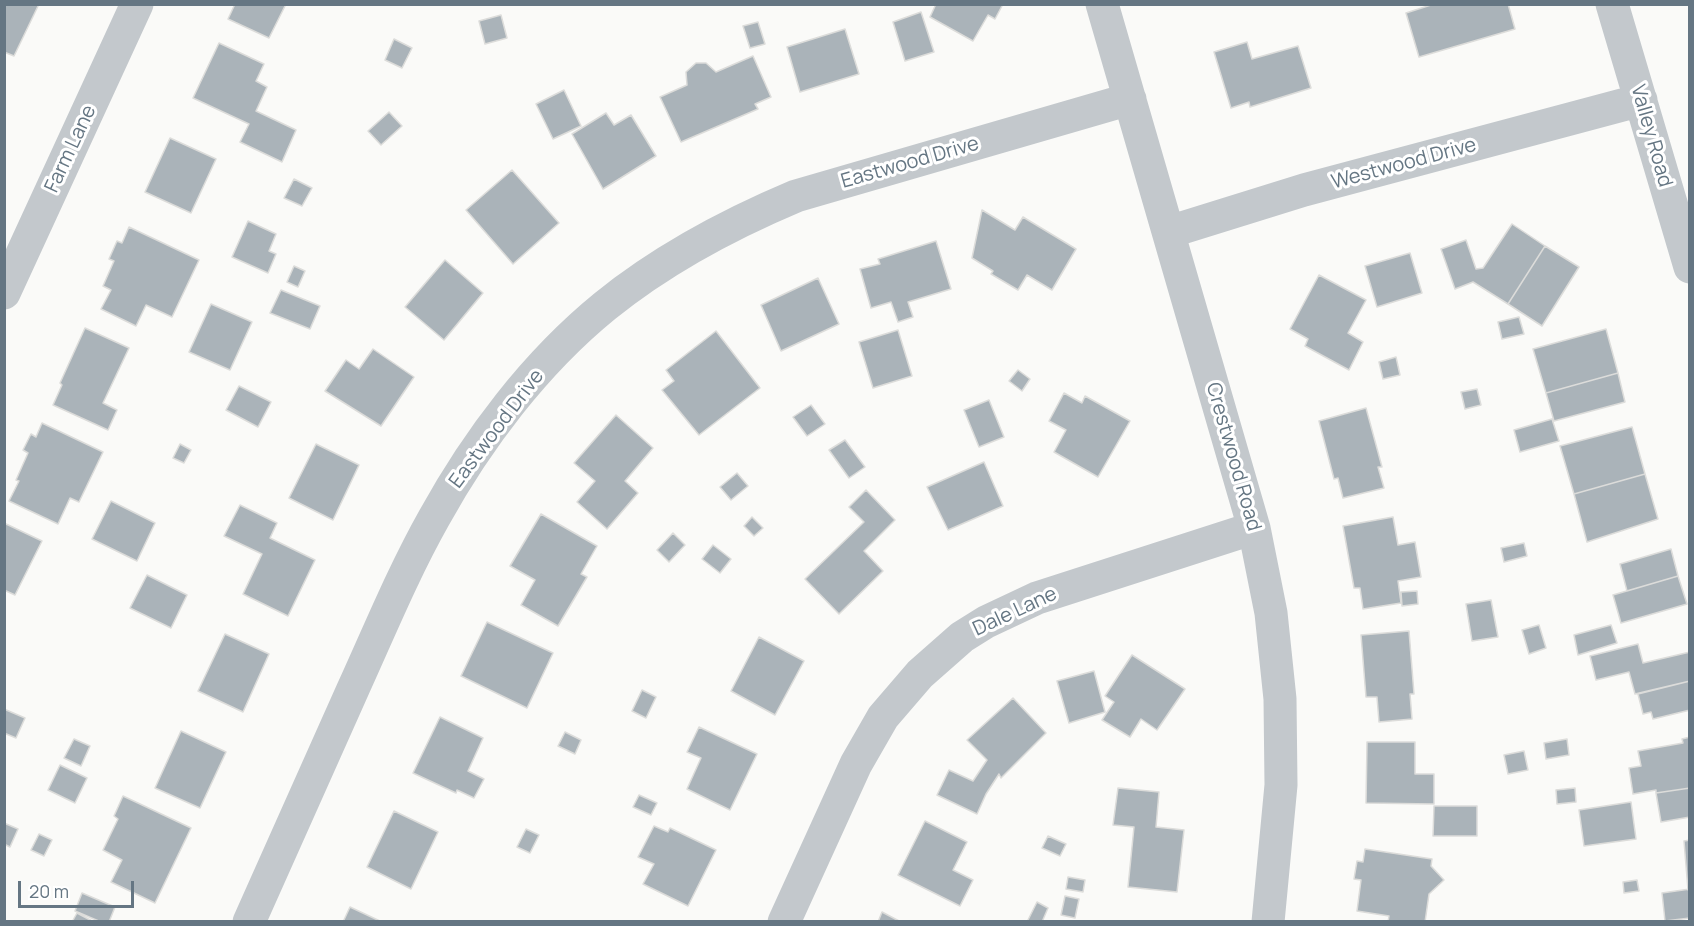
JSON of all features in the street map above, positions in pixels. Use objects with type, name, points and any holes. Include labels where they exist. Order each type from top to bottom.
[{"type":"street","name":"Farm Lane","points":[[4,293],[136,4]]},
{"type":"street","name":"Crestwood Road","points":[[1102,4],[1254,528],[1271,613],[1280,699],[1281,785],[1268,921]]},
{"type":"street","name":"Valley Road","points":[[1612,4],[1641,100],[1681,210],[1689,267]]},
{"type":"street","name":"Eastwood Drive","points":[[249,921],[397,593],[434,518],[475,452],[521,390],[563,345],[604,307],[649,273],[696,243],[745,217],[796,196],[1130,99]]},
{"type":"street","name":"Westwood Drive","points":[[1169,232],[1304,190],[1641,100]]},
{"type":"street","name":"Dale Lane","points":[[784,921],[856,764],[883,717],[920,674],[962,637],[986,622],[1037,597],[1254,528]]},
{"type":"building","points":[[4,4],[39,4],[14,56],[4,52]]},
{"type":"building","points":[[235,4],[286,4],[269,38],[228,19]]},
{"type":"building","points":[[936,4],[1003,4],[995,19],[988,15],[973,41],[930,17]]},
{"type":"building","points":[[1434,4],[1508,4],[1515,29],[1419,57],[1406,13]]},
{"type":"building","points":[[921,12],[934,52],[905,61],[893,22]]},
{"type":"building","points":[[501,15],[507,38],[485,44],[479,21]]},
{"type":"building","points":[[758,22],[765,44],[750,48],[743,26]]},
{"type":"building","points":[[845,29],[859,74],[800,92],[787,47]]},
{"type":"building","points":[[394,39],[412,48],[402,68],[385,60]]},
{"type":"building","points":[[1247,42],[1252,59],[1298,46],[1311,88],[1250,107],[1249,102],[1231,108],[1214,52]]},
{"type":"building","points":[[219,43],[264,64],[256,81],[267,87],[256,111],[296,130],[282,162],[240,142],[249,124],[193,98]]},
{"type":"building","points":[[753,56],[771,97],[755,104],[758,109],[681,142],[660,97],[687,85],[686,72],[696,63],[706,63],[716,72]]},
{"type":"building","points":[[564,90],[581,126],[553,139],[536,104]]},
{"type":"building","points":[[389,112],[402,126],[381,145],[368,131]]},
{"type":"building","points":[[606,113],[614,125],[631,115],[656,156],[603,189],[572,134]]},
{"type":"building","points":[[170,138],[216,159],[191,213],[145,192]]},
{"type":"building","points":[[512,170],[559,223],[513,264],[466,210]]},
{"type":"building","points":[[294,179],[312,188],[302,206],[284,198]]},
{"type":"building","points":[[982,210],[1015,230],[1023,217],[1076,249],[1052,290],[1027,275],[1018,290],[991,274],[993,271],[972,258]]},
{"type":"building","points":[[248,221],[276,234],[269,251],[276,254],[268,273],[232,257]]},
{"type":"building","points":[[1512,224],[1545,246],[1508,304],[1473,282],[1455,289],[1441,249],[1466,240],[1476,269],[1483,268]]},
{"type":"building","points":[[129,227],[199,260],[172,317],[146,305],[136,326],[101,309],[111,290],[103,286],[114,261],[109,259],[117,241],[122,243]]},
{"type":"building","points":[[936,241],[951,289],[908,302],[913,317],[898,322],[891,302],[871,308],[860,269],[880,264],[878,259]]},
{"type":"building","points":[[1545,246],[1579,267],[1542,326],[1508,304]]},
{"type":"building","points":[[1410,253],[1422,293],[1377,307],[1365,266]]},
{"type":"building","points":[[445,260],[483,293],[444,340],[405,307]]},
{"type":"building","points":[[294,266],[305,271],[298,287],[287,282]]},
{"type":"building","points":[[1319,275],[1366,300],[1348,333],[1363,342],[1349,370],[1305,346],[1308,339],[1290,329]]},
{"type":"building","points":[[818,278],[839,324],[781,351],[761,305]]},
{"type":"building","points":[[281,290],[320,306],[310,329],[270,313]]},
{"type":"building","points":[[211,304],[252,322],[230,370],[189,352]]},
{"type":"building","points":[[1519,317],[1524,334],[1502,339],[1498,322]]},
{"type":"building","points":[[85,328],[129,348],[103,403],[117,410],[108,430],[53,405],[62,385],[60,383]]},
{"type":"building","points":[[1606,329],[1618,373],[1546,393],[1533,349]]},
{"type":"building","points":[[898,330],[912,376],[873,388],[859,342]]},
{"type":"building","points":[[716,331],[760,388],[699,435],[662,390],[674,381],[666,370]]},
{"type":"building","points":[[373,349],[414,377],[381,426],[325,391],[346,360],[359,369]]},
{"type":"building","points":[[1396,357],[1400,375],[1383,379],[1379,362]]},
{"type":"building","points":[[1018,370],[1030,379],[1022,391],[1009,381]]},
{"type":"building","points":[[1618,373],[1625,402],[1554,421],[1546,393]]},
{"type":"building","points":[[239,386],[271,402],[258,427],[226,410]]},
{"type":"building","points":[[1477,389],[1481,405],[1465,409],[1461,392]]},
{"type":"building","points":[[1064,393],[1082,403],[1085,396],[1130,421],[1098,477],[1054,452],[1066,430],[1049,421]]},
{"type":"building","points":[[989,400],[1004,437],[979,447],[964,410]]},
{"type":"building","points":[[811,405],[825,424],[807,436],[793,417]]},
{"type":"building","points":[[1366,408],[1382,467],[1378,467],[1384,488],[1343,498],[1338,478],[1334,479],[1319,421]]},
{"type":"building","points":[[616,415],[653,448],[625,481],[638,493],[607,529],[577,502],[595,481],[574,463]]},
{"type":"building","points":[[1552,419],[1559,441],[1520,452],[1514,430]]},
{"type":"building","points":[[42,423],[103,452],[79,502],[70,498],[58,524],[9,501],[19,481],[16,480],[28,453],[23,450],[31,434],[36,437]]},
{"type":"building","points":[[1632,427],[1645,474],[1574,494],[1560,446]]},
{"type":"building","points":[[845,440],[865,467],[849,478],[829,450]]},
{"type":"building","points":[[180,444],[191,450],[184,463],[173,458]]},
{"type":"building","points":[[316,444],[359,465],[333,520],[289,498]]},
{"type":"building","points":[[984,462],[1003,506],[948,530],[927,487]]},
{"type":"building","points":[[737,473],[748,486],[731,500],[720,487]]},
{"type":"building","points":[[1645,474],[1658,519],[1587,542],[1574,494]]},
{"type":"building","points":[[866,490],[895,520],[864,551],[883,571],[839,614],[805,579],[864,522],[849,507]]},
{"type":"building","points":[[111,501],[155,523],[137,561],[92,539]]},
{"type":"building","points":[[240,505],[277,523],[270,538],[315,560],[288,616],[243,594],[262,554],[224,536]]},
{"type":"building","points":[[541,514],[597,546],[581,574],[587,577],[558,626],[521,605],[535,580],[510,566]]},
{"type":"building","points":[[752,517],[763,528],[754,536],[744,526]]},
{"type":"building","points":[[1393,517],[1398,545],[1415,542],[1421,577],[1398,581],[1401,603],[1363,609],[1360,588],[1354,588],[1343,526]]},
{"type":"building","points":[[4,523],[42,541],[15,595],[4,590]]},
{"type":"building","points":[[673,533],[685,545],[669,562],[657,550]]},
{"type":"building","points":[[1524,543],[1527,556],[1504,562],[1501,548]]},
{"type":"building","points":[[713,545],[731,559],[720,573],[702,559]]},
{"type":"building","points":[[1671,549],[1678,576],[1627,591],[1620,564]]},
{"type":"building","points":[[147,575],[187,595],[171,628],[130,608]]},
{"type":"building","points":[[1678,576],[1687,604],[1621,623],[1613,595]]},
{"type":"building","points":[[1417,591],[1418,604],[1402,606],[1401,592]]},
{"type":"building","points":[[1491,600],[1498,637],[1472,641],[1466,604]]},
{"type":"building","points":[[487,622],[553,653],[527,708],[461,676]]},
{"type":"building","points":[[1539,625],[1546,648],[1529,654],[1522,630]]},
{"type":"building","points":[[1611,625],[1617,643],[1578,655],[1574,635]]},
{"type":"building","points":[[1409,631],[1414,694],[1410,694],[1412,719],[1379,722],[1377,697],[1366,697],[1361,635]]},
{"type":"building","points":[[225,634],[269,654],[243,712],[198,691]]},
{"type":"building","points":[[759,637],[804,661],[775,715],[731,691]]},
{"type":"building","points":[[1638,644],[1643,663],[1690,652],[1690,681],[1635,694],[1629,672],[1596,680],[1590,656]]},
{"type":"building","points":[[1132,655],[1185,689],[1157,730],[1141,719],[1130,737],[1102,720],[1114,702],[1105,696]]},
{"type":"building","points":[[1094,671],[1105,712],[1069,723],[1057,681]]},
{"type":"building","points":[[1690,681],[1690,710],[1653,719],[1651,712],[1643,714],[1638,694]]},
{"type":"building","points":[[642,690],[656,697],[646,718],[632,711]]},
{"type":"building","points":[[1013,698],[1046,733],[1001,778],[999,774],[977,814],[937,795],[949,770],[973,781],[987,760],[967,740]]},
{"type":"building","points":[[4,709],[25,718],[16,738],[4,733]]},
{"type":"building","points":[[440,717],[483,738],[468,771],[484,779],[474,798],[457,790],[456,793],[413,773]]},
{"type":"building","points":[[699,727],[757,754],[730,810],[687,789],[701,758],[687,752]]},
{"type":"building","points":[[181,731],[226,752],[200,808],[155,788]]},
{"type":"building","points":[[565,732],[581,740],[575,754],[558,746]]},
{"type":"building","points":[[1690,737],[1690,788],[1633,794],[1629,768],[1641,766],[1638,751],[1683,743],[1682,739]]},
{"type":"building","points":[[74,739],[90,746],[81,766],[64,758]]},
{"type":"building","points":[[1567,739],[1569,755],[1546,759],[1544,743]]},
{"type":"building","points":[[1367,742],[1415,742],[1415,774],[1434,774],[1434,804],[1366,803]]},
{"type":"building","points":[[1524,751],[1528,770],[1508,774],[1504,755]]},
{"type":"building","points":[[60,765],[87,778],[75,803],[48,790]]},
{"type":"building","points":[[1118,788],[1159,792],[1156,827],[1184,830],[1177,892],[1128,887],[1134,827],[1113,825]]},
{"type":"building","points":[[1575,788],[1576,802],[1557,804],[1556,790]]},
{"type":"building","points":[[1690,788],[1690,817],[1661,822],[1656,793]]},
{"type":"building","points":[[639,795],[657,803],[651,815],[633,807]]},
{"type":"building","points":[[123,796],[191,828],[155,903],[111,882],[122,860],[103,850],[118,819],[114,816]]},
{"type":"building","points":[[1631,802],[1636,839],[1584,846],[1579,810]]},
{"type":"building","points":[[1434,806],[1477,806],[1477,836],[1433,836]]},
{"type":"building","points":[[394,811],[438,832],[411,889],[367,867]]},
{"type":"building","points":[[925,821],[967,842],[953,870],[973,880],[960,906],[898,875]]},
{"type":"building","points":[[4,823],[18,829],[10,847],[4,844]]},
{"type":"building","points":[[654,826],[668,832],[670,828],[716,850],[688,906],[643,884],[654,864],[638,857]]},
{"type":"building","points":[[526,829],[539,835],[530,853],[517,847]]},
{"type":"building","points":[[39,834],[52,840],[44,856],[31,850]]},
{"type":"building","points":[[1048,836],[1066,844],[1060,856],[1042,848]]},
{"type":"building","points":[[1690,840],[1690,889],[1688,890],[1684,841]]},
{"type":"building","points":[[1365,849],[1432,859],[1431,866],[1444,880],[1429,894],[1425,922],[1388,922],[1389,916],[1357,911],[1361,880],[1354,879],[1357,861],[1363,862]]},
{"type":"building","points":[[1068,877],[1085,880],[1083,892],[1066,889]]},
{"type":"building","points":[[1637,880],[1639,891],[1624,893],[1623,882]]},
{"type":"building","points":[[1690,889],[1690,918],[1665,921],[1662,893]]},
{"type":"building","points":[[82,893],[115,907],[109,922],[101,922],[75,911]]},
{"type":"building","points":[[1065,896],[1079,899],[1075,918],[1061,915]]},
{"type":"building","points":[[1037,902],[1048,908],[1042,922],[1027,922]]},
{"type":"building","points":[[350,907],[382,922],[343,922]]},
{"type":"building","points":[[882,912],[901,922],[878,922]]},
{"type":"building","points":[[77,913],[94,922],[72,922]]}]
